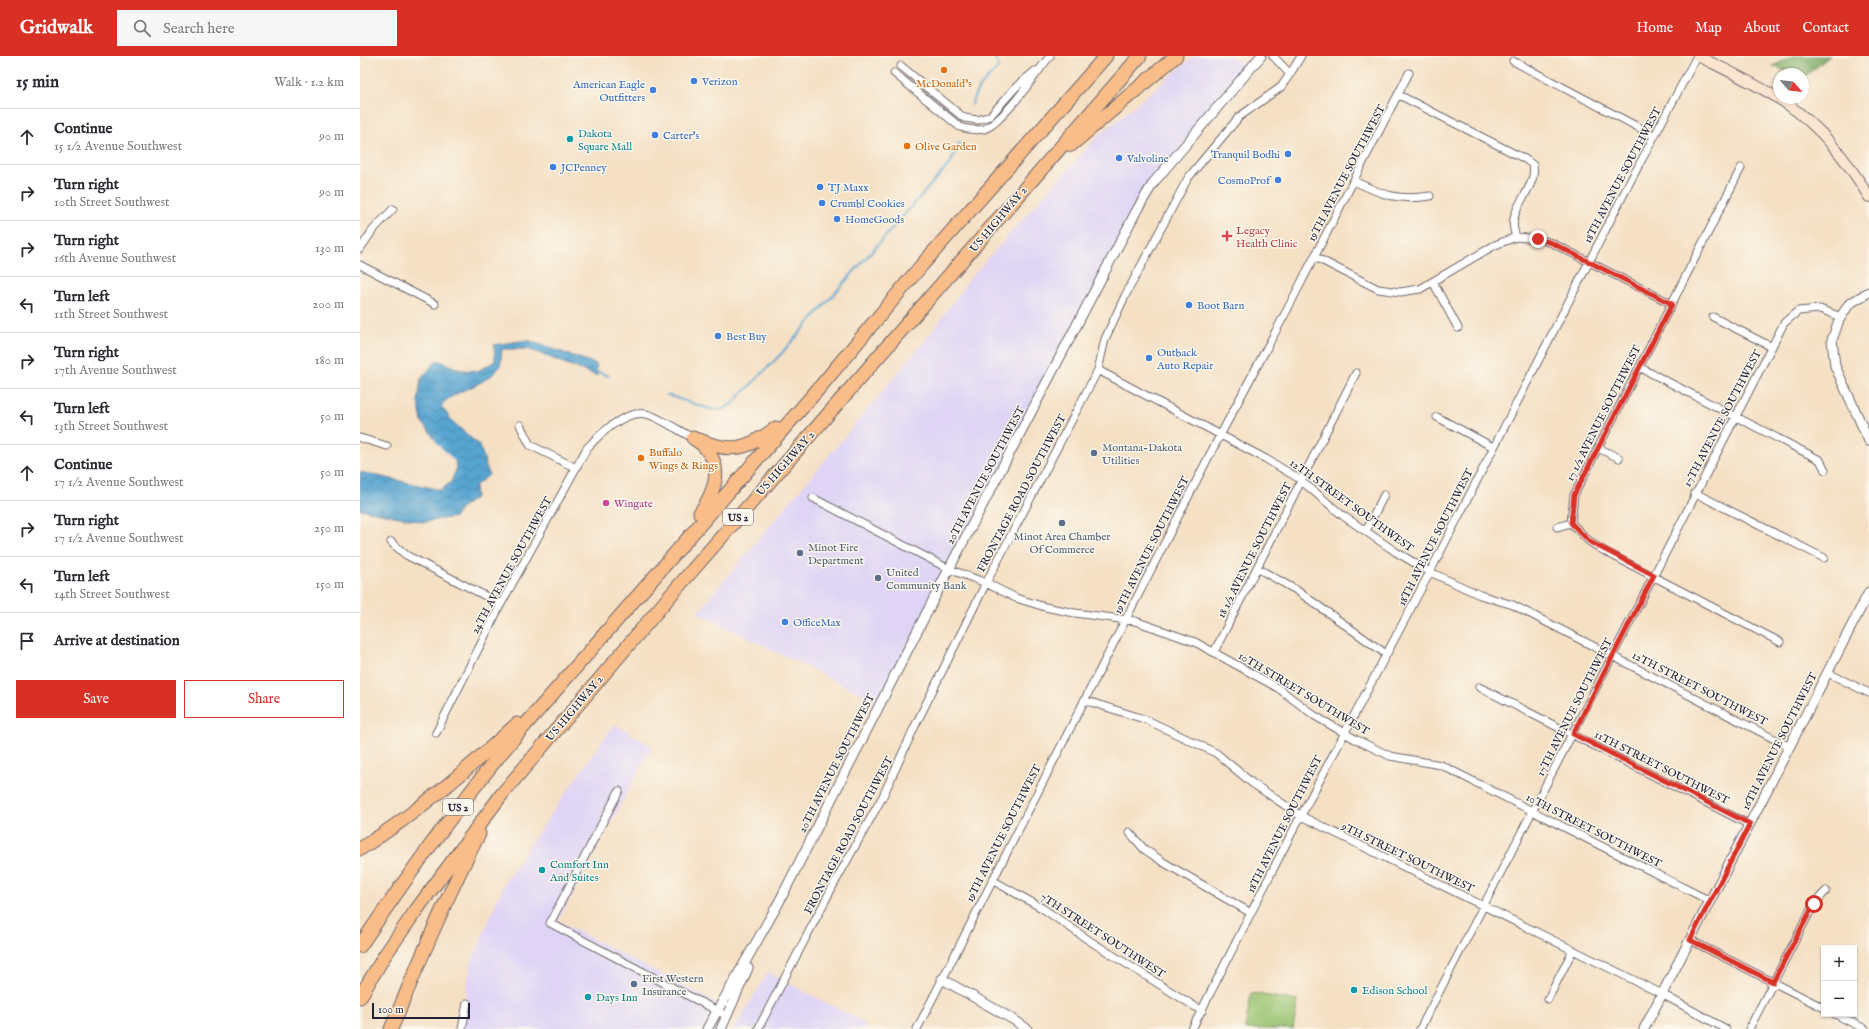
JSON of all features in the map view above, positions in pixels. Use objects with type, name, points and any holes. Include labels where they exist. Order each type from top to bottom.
[{"type":"highway","name":"US 2","points":[[360,946],[437,835],[472,788],[670,557],[796,414],[921,266],[1106,56]]},
{"type":"highway","name":"US HIGHWAY 2","points":[[360,997],[385,955],[417,909],[468,838],[517,776],[690,572],[989,230],[1016,196],[1140,56]]},
{"type":"highway","points":[[1016,196],[1074,142],[1176,56]]},
{"type":"highway","points":[[693,438],[723,448],[743,448],[766,436],[796,414]]},
{"type":"highway","points":[[670,557],[713,493],[716,482],[715,465],[707,450],[693,438]]},
{"type":"highway","points":[[360,849],[408,817],[456,778],[566,678]]},
{"type":"highway","points":[[391,1029],[431,933],[459,872],[481,831],[517,776]]},
{"type":"main road","points":[[1698,56],[1760,88],[1787,104],[1812,124],[1848,162],[1869,197]]},
{"type":"street","points":[[894,73],[960,127],[971,130],[984,129],[994,124],[1022,93],[1050,56]]},
{"type":"street","name":"20TH AVENUE SOUTHWEST","points":[[708,1029],[765,928],[949,568],[1138,208],[1154,182],[1261,56]]},
{"type":"street","points":[[1273,56],[1290,74]]},
{"type":"street","name":"FRONTAGE ROAD SOUTHWEST","points":[[758,1029],[834,884],[883,796],[918,719],[986,583],[1098,370],[1105,339],[1128,290],[1188,178],[1239,117],[1281,86],[1301,56]]},
{"type":"street","name":"18TH AVENUE SOUTHWEST","points":[[1192,1029],[1300,816],[1430,572],[1589,262],[1698,56]]},
{"type":"street","points":[[1513,61],[1655,136]]},
{"type":"street","points":[[901,66],[964,118],[978,120],[990,116],[1017,86],[1044,63]]},
{"type":"street","name":"19TH AVENUE SOUTHWEST","points":[[917,1029],[1220,434],[1315,257],[1409,73]]},
{"type":"street","points":[[1399,95],[1525,159],[1533,165],[1535,172],[1513,219],[1516,237]]},
{"type":"street","name":"17 1/2 AVENUE SOUTHWEST","points":[[1571,523],[1574,495],[1741,168]]},
{"type":"street","points":[[1354,181],[1384,196],[1411,199],[1430,196]]},
{"type":"street","points":[[360,249],[373,230],[393,209]]},
{"type":"street","points":[[1315,257],[1378,289],[1400,292],[1420,289],[1496,245],[1516,237],[1538,239],[1589,262],[1672,304]]},
{"type":"street","points":[[360,265],[435,304]]},
{"type":"street","points":[[1433,282],[1458,328]]},
{"type":"street","points":[[1869,292],[1849,304],[1841,316],[1832,340],[1835,366],[1869,440]]},
{"type":"street","name":"17TH AVENUE SOUTHWEST","points":[[1420,1029],[1573,734],[1695,493],[1784,323],[1798,311],[1820,309],[1841,316]]},
{"type":"street","points":[[1713,317],[1772,347]]},
{"type":"street","points":[[1639,367],[1820,460],[1825,470]]},
{"type":"street","name":"12TH STREET SOUTHWEST","points":[[1098,370],[1266,459],[1301,481],[1342,515],[1430,572],[1480,595],[1512,605],[1790,747]]},
{"type":"street","name":"18 1/2 AVENUE SOUTHWEST","points":[[1214,652],[1356,373]]},
{"type":"street","name":"24TH AVENUE SOUTHWEST","points":[[436,733],[501,604],[587,448],[601,432],[633,415],[647,414],[693,438]]},
{"type":"street","points":[[1437,418],[1493,447]]},
{"type":"street","points":[[520,425],[530,445],[576,468]]},
{"type":"street","points":[[360,438],[387,446]]},
{"type":"street","points":[[1598,448],[1619,458]]},
{"type":"street","points":[[1695,493],[1824,558]]},
{"type":"street","points":[[1366,531],[1384,495]]},
{"type":"street","name":"10TH STREET SOUTHWEST","points":[[813,498],[949,568],[986,583],[1016,598],[1044,607],[1074,613],[1126,619],[1180,636],[1214,652],[1278,688],[1315,716],[1344,733],[1390,756],[1441,765],[1710,900]]},
{"type":"street","points":[[1557,527],[1571,523],[1590,542],[1606,552],[1654,575],[1780,642]]},
{"type":"street","points":[[391,542],[406,555],[501,604]]},
{"type":"street","points":[[1257,568],[1296,590],[1386,654]]},
{"type":"street","name":"16TH AVENUE SOUTHWEST","points":[[1644,1029],[1869,592]]},
{"type":"street","points":[[1828,673],[1869,693]]},
{"type":"street","name":"11TH STREET SOUTHWEST","points":[[1479,687],[1750,824]]},
{"type":"street","name":"9TH STREET SOUTHWEST","points":[[1084,700],[1147,720],[1216,754],[1252,783],[1300,816],[1662,994],[1726,1029]]},
{"type":"street","points":[[619,791],[550,923],[727,1016]]},
{"type":"street","points":[[1130,832],[1144,849],[1163,862],[1251,913]]},
{"type":"street","name":"7TH STREET SOUTHWEST","points":[[992,880],[1042,908],[1102,949],[1202,1011]]},
{"type":"street","points":[[1749,1029],[1814,904],[1826,891]]},
{"type":"street","name":"20TH AVENUE SOUTHWEST","points":[[721,1029],[765,928]]},
{"type":"street","points":[[1690,940],[1821,1006]]},
{"type":"street","points":[[1548,999],[1573,950]]},
{"type":"street","points":[[942,979],[1027,1029]]},
{"type":"street","points":[[462,1029],[467,1003]]},
{"type":"street","points":[[1841,1017],[1865,1029]]},
{"type":"shaded area","points":[[1194,56],[1233,56],[1247,70],[1154,179],[880,703],[697,613],[928,337],[971,277],[1096,138]]},
{"type":"shaded area","points":[[614,724],[652,746],[558,921],[717,1003],[703,1029],[461,1029],[470,966],[506,879]]},
{"type":"shaded area","points":[[768,972],[866,1024],[864,1029],[734,1029]]},
{"type":"green space","points":[[1793,56],[1830,56],[1809,73],[1809,68],[1778,68],[1773,66]]},
{"type":"green space","points":[[1251,993],[1298,1001],[1293,1029],[1245,1029]]},
{"type":"water","points":[[527,340],[596,364],[597,376],[528,349],[502,349],[501,363],[495,372],[479,383],[446,400],[441,406],[453,422],[480,446],[489,475],[475,486],[476,497],[461,508],[455,517],[424,522],[360,509],[360,472],[441,490],[451,482],[456,470],[455,460],[438,443],[422,422],[418,401],[421,379],[437,360],[461,370],[478,371],[495,361],[494,345]]},
{"type":"waterway","points":[[972,105],[973,99],[979,89],[999,67],[994,56]]},
{"type":"waterway","points":[[667,395],[710,409],[721,410],[732,404],[781,354],[951,162],[960,142]]},
{"type":"waterway","points":[[594,371],[609,376]]},
{"type":"waterway","points":[[436,439],[437,442],[457,462]]},
{"type":"place","name":"McDonald's","points":[[944,70]]},
{"type":"place","name":"Verizon","points":[[694,81]]},
{"type":"place","name":"American Eagle Outfitters","points":[[653,90]]},
{"type":"place","name":"Carter's","points":[[655,135]]},
{"type":"place","name":"Dakota Square Mall","points":[[570,139]]},
{"type":"place","name":"Olive Garden","points":[[907,146]]},
{"type":"place","name":"Tranquil Bodhi","points":[[1288,154]]},
{"type":"place","name":"Valvoline","points":[[1119,158]]},
{"type":"place","name":"JCPenney","points":[[553,167]]},
{"type":"place","name":"CosmoProf","points":[[1278,180]]},
{"type":"place","name":"TJ Maxx","points":[[820,187]]},
{"type":"place","name":"Crumbl Cookies","points":[[822,203]]},
{"type":"place","name":"HomeGoods","points":[[837,219]]},
{"type":"place","name":"Legacy Health Clinic","points":[[1227,236]]},
{"type":"place","name":"Boot Barn","points":[[1189,305]]},
{"type":"place","name":"Best Buy","points":[[718,336]]},
{"type":"place","name":"Outback Auto Repair","points":[[1149,358]]},
{"type":"place","name":"Montana-Dakota Utilities","points":[[1094,453]]},
{"type":"place","name":"Buffalo Wings & Rings","points":[[641,458]]},
{"type":"place","name":"Wingate","points":[[606,503]]},
{"type":"place","name":"Minot Area Chamber Of Commerce","points":[[1062,523]]},
{"type":"place","name":"Minot Fire Department","points":[[800,553]]},
{"type":"place","name":"United Community Bank","points":[[878,578]]},
{"type":"place","name":"OfficeMax","points":[[785,622]]},
{"type":"place","name":"Comfort Inn And Suites","points":[[542,870]]},
{"type":"place","name":"First Western Insurance","points":[[634,984]]},
{"type":"place","name":"Edison School","points":[[1354,990]]},
{"type":"place","name":"Days Inn","points":[[588,997]]},
{"type":"route","points":[[1538,239],[1552,243],[1672,304],[1574,495],[1571,523],[1590,542],[1606,552],[1654,575],[1573,734],[1750,824],[1690,940],[1773,982],[1814,904]]}]
